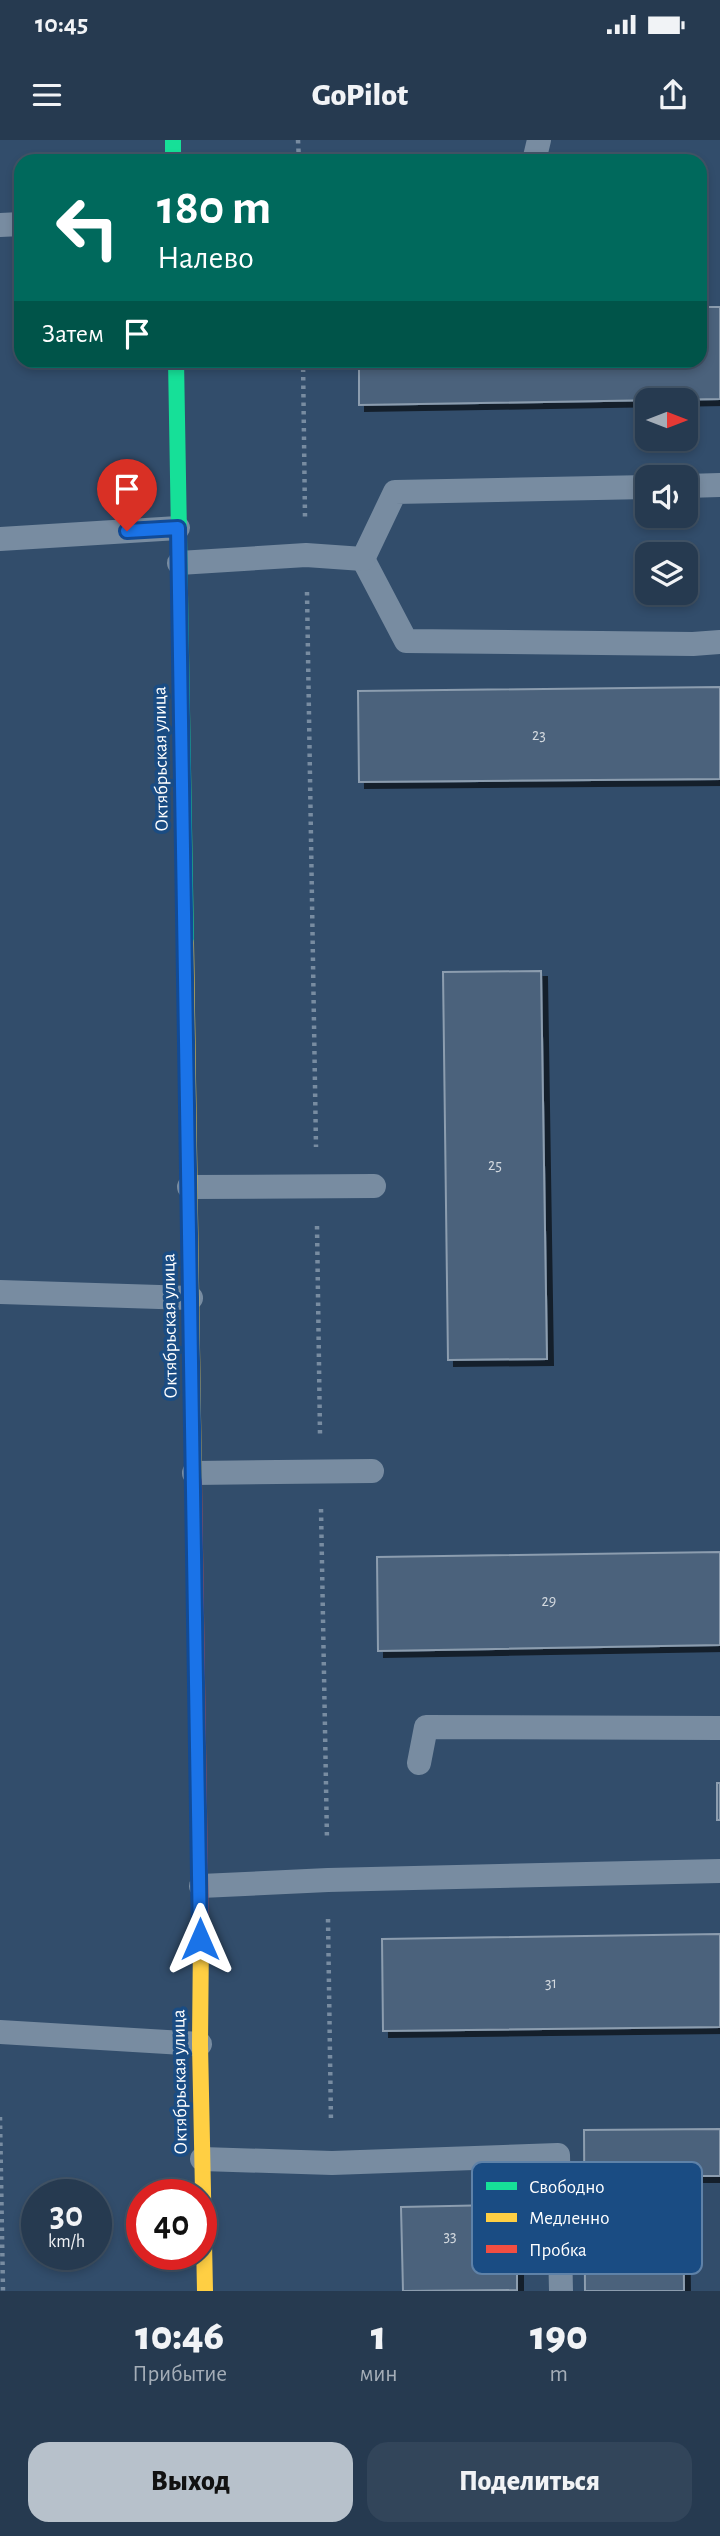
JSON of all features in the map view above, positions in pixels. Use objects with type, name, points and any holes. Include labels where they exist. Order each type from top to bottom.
[{"type":"street","name":"Октябрьская улица","points":[[176,368],[205,2291]]},
{"type":"lane","points":[[698,486],[720,485]]},
{"type":"lane","points":[[363,559],[396,492],[635,487]]},
{"type":"lane","points":[[0,539],[178,528]]},
{"type":"lane","points":[[179,563],[306,555],[363,559]]},
{"type":"lane","points":[[363,559],[406,641],[693,645],[720,642]]},
{"type":"lane","points":[[189,1188],[374,1186]]},
{"type":"lane","points":[[0,1292],[191,1298]]},
{"type":"lane","points":[[194,1473],[372,1471]]},
{"type":"lane","points":[[419,1763],[426,1727],[720,1728]]},
{"type":"lane","points":[[201,1886],[328,1880],[720,1871]]},
{"type":"lane","points":[[0,2032],[200,2044]]},
{"type":"lane","points":[[202,2159],[332,2163],[558,2155],[558,2162]]},
{"type":"path","points":[[303,368],[332,2163]]},
{"type":"path","points":[[0,2117],[2,2291]]},
{"type":"building","points":[[707,307],[720,307],[720,399],[698,399],[698,388],[635,388],[635,400],[359,405],[359,368],[707,368]]},
{"type":"building","points":[[720,687],[720,779],[359,782],[358,691]]},
{"type":"building","points":[[541,971],[547,1359],[448,1360],[443,972]]},
{"type":"building","points":[[720,1552],[720,1645],[378,1651],[377,1557]]},
{"type":"building","points":[[717,1783],[720,1783],[720,1820],[717,1820]]},
{"type":"building","points":[[720,1934],[720,2027],[383,2031],[382,1939]]},
{"type":"building","points":[[720,2129],[720,2176],[702,2176],[702,2162],[584,2162],[584,2130]]},
{"type":"building","points":[[472,2206],[472,2274],[517,2274],[517,2290],[403,2291],[401,2207]]},
{"type":"building","points":[[585,2274],[684,2274],[684,2291],[585,2291]]},
{"type":"traffic: fast","points":[[173,140],[173,154]]},
{"type":"traffic: fast","points":[[176,368],[186,943]]},
{"type":"traffic: slow","points":[[186,943],[194,1482]]},
{"type":"traffic: slow","points":[[201,1937],[200,2044],[205,2291]]},
{"type":"traffic: jam","points":[[194,1482],[201,1937]]},
{"type":"route","points":[[127,531],[178,528],[200,1939]]}]
